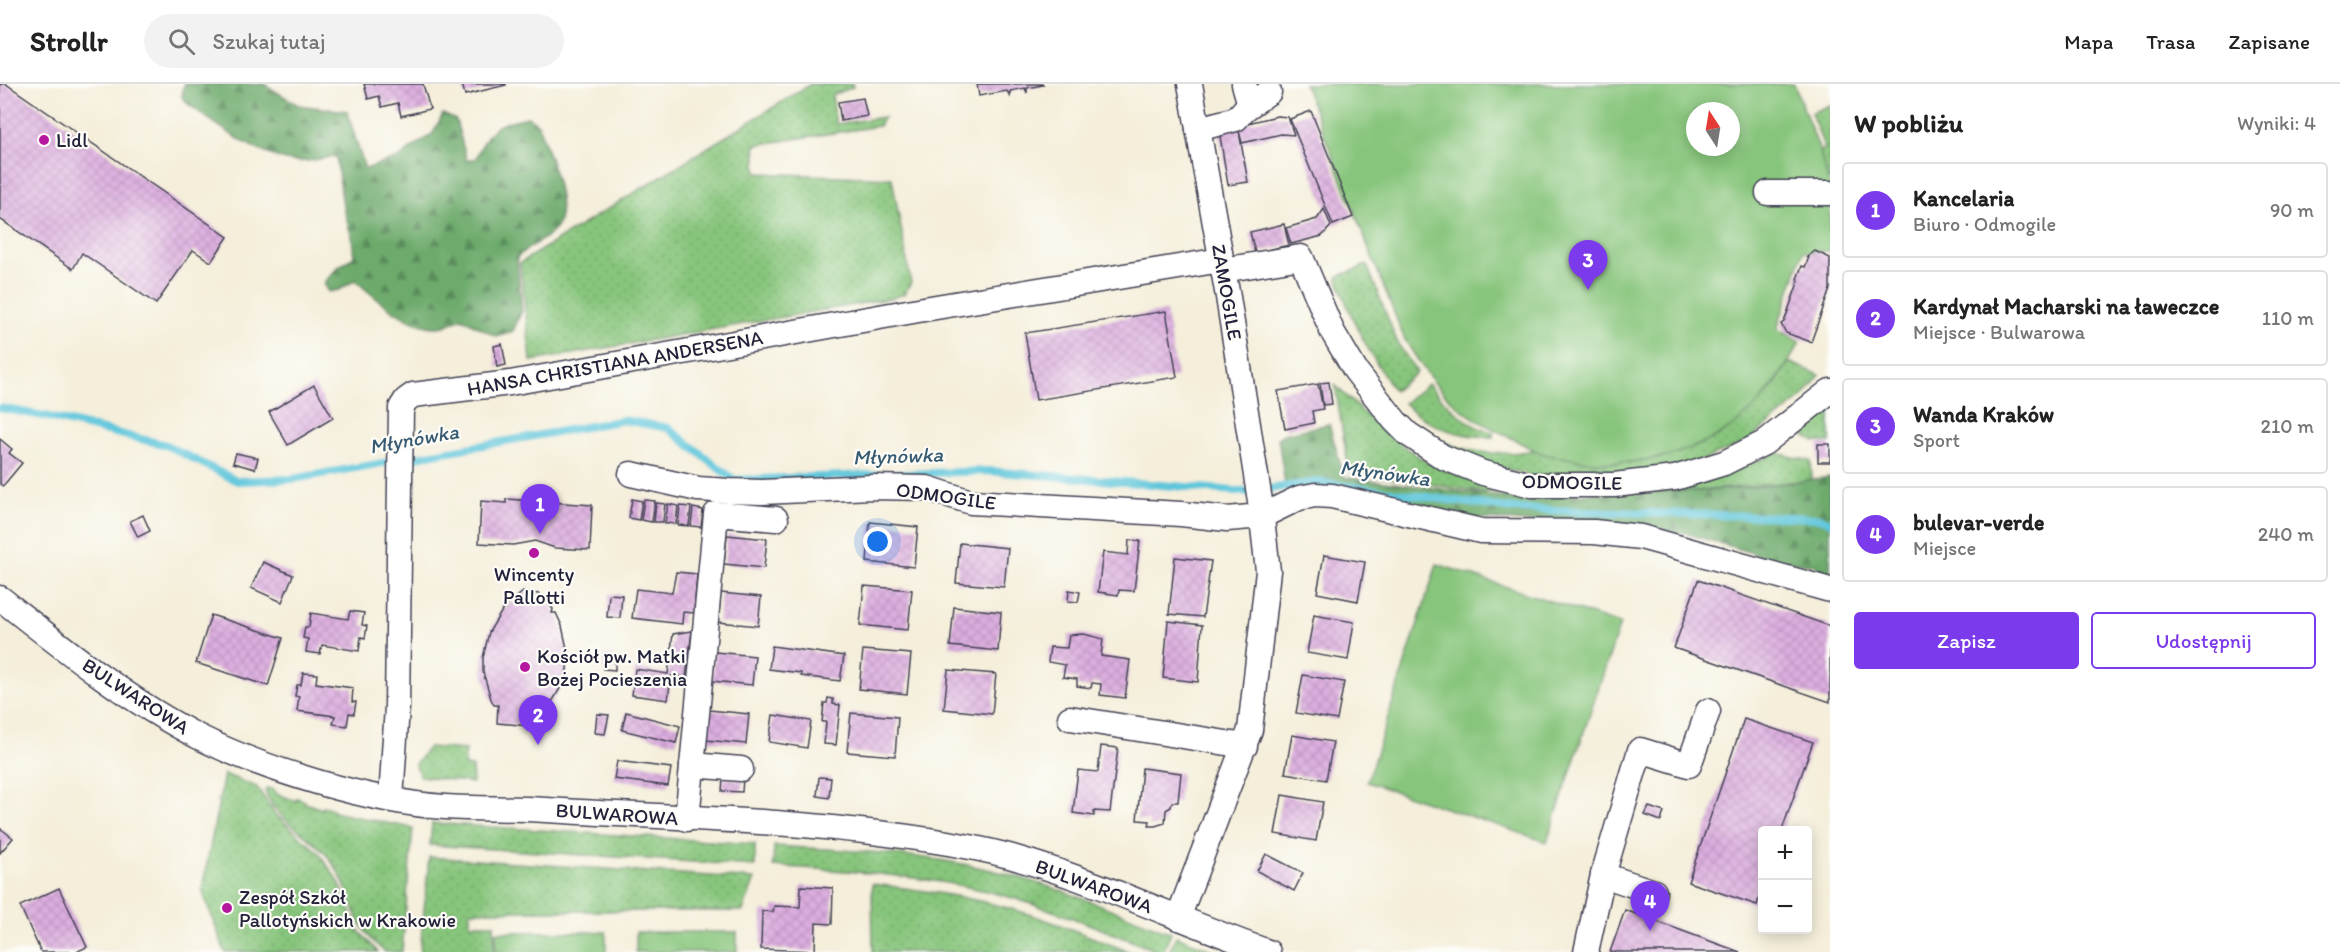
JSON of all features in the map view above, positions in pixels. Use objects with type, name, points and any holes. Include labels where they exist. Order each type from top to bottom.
[{"type":"street","name":"ZAMOGILE","points":[[1190,84],[1228,297],[1261,509]]},
{"type":"street","points":[[1198,129],[1236,119],[1254,94]]},
{"type":"street","points":[[1768,193],[1830,193]]},
{"type":"street","name":"ODMOGILE","points":[[1222,265],[1301,257],[1332,331],[1355,370],[1408,434],[1443,457],[1483,473],[1532,485],[1614,485],[1665,480],[1724,463],[1764,443],[1830,391]]},
{"type":"street","name":"HANSA CHRISTIANA ANDERSENA","points":[[391,799],[397,707],[401,408],[413,395],[510,383],[924,309],[1222,265]]},
{"type":"street","name":"ODMOGILE","points":[[631,474],[698,489],[762,492],[872,487],[927,488],[971,502],[1181,514],[1227,519],[1299,498],[1315,495],[1332,496],[1480,531],[1594,532],[1641,537],[1830,590]]},
{"type":"street","points":[[1178,918],[1245,746],[1253,716],[1268,580],[1268,561],[1261,509]]},
{"type":"street","points":[[687,819],[716,514],[776,519]]},
{"type":"street","name":"BULWAROWA","points":[[0,598],[60,646],[142,703],[200,737],[295,774],[391,799],[444,807],[530,809],[861,830],[962,846],[1005,855],[1055,870],[1268,952]]},
{"type":"street","points":[[1586,952],[1604,875],[1640,750],[1689,765],[1708,711]]},
{"type":"street","points":[[1070,718],[1245,746]]},
{"type":"street","points":[[692,765],[741,769]]},
{"type":"street","points":[[1604,875],[1654,892]]},
{"type":"green space","points":[[184,84],[264,84],[298,105],[347,111],[365,169],[398,158],[433,133],[443,114],[456,120],[467,161],[476,158],[494,128],[528,117],[538,124],[552,163],[561,208],[554,230],[517,257],[522,311],[513,331],[495,336],[462,318],[444,326],[432,327],[420,324],[396,312],[355,280],[339,290],[329,292],[324,283],[338,267],[354,257],[352,238],[343,207],[336,156],[311,161],[292,161],[260,151],[235,137],[189,105],[182,97]]},
{"type":"green space","points":[[811,84],[852,84],[853,87],[832,95],[836,124],[884,117],[879,126],[755,145],[757,173],[892,178],[911,283],[904,294],[893,298],[531,361],[520,263]]},
{"type":"green space","points":[[1304,84],[1794,84],[1818,146],[1830,187],[1830,251],[1803,252],[1777,329],[1800,342],[1768,392],[1748,414],[1724,432],[1688,449],[1648,460],[1607,463],[1543,454],[1488,426],[1457,406],[1428,374],[1404,338]]},
{"type":"green space","points":[[1830,105],[1830,180],[1782,180],[1775,170],[1825,149],[1811,113]]},
{"type":"green space","points":[[1367,265],[1398,344],[1417,372],[1394,391],[1361,336],[1337,277]]},
{"type":"green space","points":[[1789,362],[1820,375],[1802,398],[1746,442],[1670,474],[1533,476],[1477,461],[1436,445],[1438,440],[1482,452],[1537,451],[1604,463],[1640,461],[1665,456],[1691,447],[1737,421],[1775,384]]},
{"type":"green space","points":[[1428,384],[1466,420],[1484,430],[1493,432],[1493,437],[1457,433],[1445,429],[1423,418],[1404,403]]},
{"type":"green space","points":[[1335,385],[1383,430],[1422,459],[1455,474],[1512,492],[1482,492],[1349,472]]},
{"type":"green space","points":[[1830,408],[1830,442],[1815,442],[1802,434]]},
{"type":"green space","points":[[1329,424],[1344,477],[1531,500],[1593,493],[1730,489],[1830,477],[1830,576],[1823,575],[1815,565],[1776,560],[1685,533],[1588,523],[1562,525],[1423,514],[1333,491],[1286,491],[1278,438],[1283,434]]},
{"type":"green space","points":[[1777,453],[1811,461],[1812,480],[1698,491],[1656,491],[1711,480]]},
{"type":"green space","points":[[1437,564],[1620,624],[1547,842],[1367,782]]},
{"type":"green space","points":[[429,747],[466,750],[464,766],[472,767],[473,783],[420,776],[415,764]]},
{"type":"green space","points":[[224,774],[257,787],[275,814],[319,853],[339,882],[358,930],[378,952],[225,952],[202,890]]},
{"type":"green space","points":[[267,788],[275,790],[275,793],[296,801],[297,798],[322,809],[323,806],[333,809],[333,812],[413,828],[402,952],[385,952],[373,941],[364,930],[344,883],[329,858],[277,810],[265,791]]},
{"type":"green space","points":[[432,823],[755,844],[755,866],[430,845]]},
{"type":"green space","points":[[774,846],[896,854],[968,865],[1046,886],[1171,933],[1163,952],[1159,952],[1046,909],[977,889],[901,876],[773,866]]},
{"type":"green space","points":[[429,857],[755,879],[743,911],[470,911],[470,924],[494,924],[494,952],[420,952]]},
{"type":"green space","points":[[872,884],[971,899],[1020,911],[1130,952],[873,952]]},
{"type":"green space","points":[[496,932],[606,932],[606,952],[496,952]]},
{"type":"green space","points":[[636,932],[737,932],[737,952],[636,952]]},
{"type":"green space","points":[[1176,936],[1217,952],[1169,952]]},
{"type":"building","name":"Lidl","points":[[0,84],[6,84],[228,237],[211,262],[193,250],[156,304],[82,253],[73,269],[0,219]]},
{"type":"building","points":[[364,84],[423,84],[430,109],[401,116],[398,103],[382,107],[379,96],[368,99]]},
{"type":"building","points":[[462,84],[506,84],[506,85],[465,95]]},
{"type":"building","points":[[977,84],[1043,85],[1027,88],[1027,93],[1025,88],[1010,91],[1010,96],[1007,91],[979,96]]},
{"type":"building","points":[[863,98],[867,116],[841,121],[838,102]]},
{"type":"building","points":[[1311,111],[1353,217],[1333,225],[1290,119]]},
{"type":"building","points":[[1277,116],[1288,117],[1294,135],[1281,134],[1242,143],[1239,131],[1248,182],[1228,185],[1219,130]]},
{"type":"building","points":[[1324,209],[1331,226],[1322,236],[1291,244],[1286,228],[1317,219]]},
{"type":"building","points":[[1284,224],[1289,245],[1255,253],[1250,232]]},
{"type":"building","points":[[1815,251],[1830,258],[1830,289],[1811,342],[1786,333],[1781,324],[1784,322],[1802,266],[1805,267],[1809,257],[1807,257]]},
{"type":"building","points":[[1166,311],[1177,377],[1036,400],[1025,333]]},
{"type":"building","points":[[502,344],[506,365],[497,367],[494,346]]},
{"type":"building","points":[[1329,382],[1332,404],[1323,405],[1320,383]]},
{"type":"building","points":[[1318,384],[1323,409],[1312,411],[1314,423],[1285,429],[1278,391]]},
{"type":"building","points":[[314,385],[333,418],[288,445],[269,412]]},
{"type":"building","points":[[0,439],[12,449],[9,453],[22,463],[3,486],[0,484]]},
{"type":"building","points":[[1818,444],[1830,444],[1830,462],[1818,462]]},
{"type":"building","points":[[236,453],[258,458],[255,469],[233,463]]},
{"type":"building","points":[[506,499],[592,505],[590,550],[555,548],[535,541],[513,545],[479,543],[481,501],[506,503]]},
{"type":"building","points":[[632,499],[642,501],[639,520],[629,518]]},
{"type":"building","points":[[644,500],[655,501],[652,522],[641,520]]},
{"type":"building","points":[[656,503],[665,504],[663,522],[654,522]]},
{"type":"building","points":[[668,504],[678,506],[676,524],[665,523]]},
{"type":"building","points":[[680,506],[691,507],[689,526],[678,525]]},
{"type":"building","points":[[693,508],[703,510],[701,527],[691,526]]},
{"type":"building","points":[[143,515],[150,531],[138,537],[130,521]]},
{"type":"building","points":[[870,522],[918,527],[914,567],[867,562]]},
{"type":"building","points":[[727,535],[767,539],[764,568],[724,564]]},
{"type":"building","points":[[1129,540],[1140,541],[1134,591],[1119,590],[1118,595],[1098,592],[1103,552],[1128,555]]},
{"type":"building","points":[[960,543],[1008,548],[1004,587],[956,583]]},
{"type":"building","points":[[1324,555],[1365,562],[1358,601],[1317,593]]},
{"type":"building","points":[[1175,557],[1211,561],[1203,617],[1169,614]]},
{"type":"building","points":[[263,562],[293,575],[282,602],[251,588]]},
{"type":"building","points":[[676,572],[697,574],[694,613],[683,612],[682,624],[632,618],[636,589],[672,593]]},
{"type":"building","points":[[1698,580],[1830,626],[1830,702],[1674,648]]},
{"type":"building","points":[[864,586],[912,590],[908,630],[860,625]]},
{"type":"building","points":[[1069,590],[1080,592],[1078,602],[1068,601]]},
{"type":"building","name":"Kościół pw. Matki Bożej Pocieszenia","points":[[523,592],[539,594],[553,609],[552,613],[556,613],[562,626],[568,653],[567,670],[562,685],[548,709],[544,709],[542,728],[535,727],[538,730],[533,733],[533,728],[530,726],[497,723],[498,705],[494,705],[491,699],[483,672],[483,658],[489,632],[503,609],[506,609],[507,605]]},
{"type":"building","points":[[721,593],[761,597],[758,626],[718,622]]},
{"type":"building","points":[[609,594],[622,595],[620,618],[607,617]]},
{"type":"building","points":[[954,607],[1001,612],[998,651],[950,646]]},
{"type":"building","points":[[350,611],[364,613],[362,625],[367,626],[365,638],[361,637],[359,651],[322,645],[320,654],[306,652],[308,639],[303,638],[305,627],[309,627],[311,613],[348,619]]},
{"type":"building","points":[[211,615],[283,638],[268,686],[196,663]]},
{"type":"building","points":[[1314,615],[1354,622],[1348,660],[1307,653]]},
{"type":"building","points":[[1168,621],[1202,625],[1198,682],[1163,678]]},
{"type":"building","points":[[692,631],[686,677],[671,676],[668,700],[632,695],[635,669],[668,674],[673,634]]},
{"type":"building","points":[[1084,634],[1103,639],[1101,656],[1130,660],[1125,698],[1100,695],[1101,684],[1092,683],[1091,688],[1077,686],[1077,679],[1063,677],[1065,665],[1048,662],[1050,647],[1067,648],[1069,635]]},
{"type":"building","points":[[772,646],[844,656],[840,681],[769,669]]},
{"type":"building","points":[[863,650],[911,654],[907,694],[859,689]]},
{"type":"building","points":[[715,652],[755,656],[752,685],[712,681]]},
{"type":"building","points":[[604,655],[615,656],[615,670],[603,669]]},
{"type":"building","points":[[948,670],[996,674],[992,714],[944,709]]},
{"type":"building","points":[[303,673],[317,674],[316,683],[353,688],[352,702],[356,702],[354,714],[349,713],[347,726],[333,724],[335,716],[297,711],[299,697],[295,696],[297,685],[301,685]]},
{"type":"building","points":[[1303,675],[1344,682],[1337,720],[1296,713]]},
{"type":"building","points":[[828,698],[833,699],[833,704],[840,705],[836,745],[824,744],[826,722],[822,722],[824,703],[827,703]]},
{"type":"building","points":[[709,710],[749,714],[746,744],[706,740]]},
{"type":"building","points":[[626,712],[680,726],[676,743],[622,730]]},
{"type":"building","points":[[851,713],[898,717],[895,756],[847,752]]},
{"type":"building","points":[[597,714],[609,715],[605,734],[595,733]]},
{"type":"building","points":[[773,715],[811,721],[807,748],[769,742]]},
{"type":"building","points":[[1744,719],[1813,742],[1783,826],[1758,826],[1757,905],[1688,882]]},
{"type":"building","points":[[1292,735],[1333,742],[1326,780],[1285,773]]},
{"type":"building","points":[[1101,746],[1118,748],[1110,812],[1094,811],[1094,816],[1073,813],[1078,770],[1098,772]]},
{"type":"building","points":[[617,761],[671,768],[668,786],[614,779]]},
{"type":"building","points":[[1142,768],[1181,773],[1178,802],[1172,802],[1171,807],[1166,810],[1165,823],[1149,826],[1150,821],[1137,820]]},
{"type":"building","points":[[819,777],[831,778],[829,798],[817,796]]},
{"type":"building","points":[[723,778],[743,779],[742,792],[722,791]]},
{"type":"building","points":[[1282,795],[1323,802],[1316,841],[1275,834]]},
{"type":"building","points":[[1649,807],[1664,812],[1661,821],[1645,815]]},
{"type":"building","points":[[0,828],[13,838],[0,853]]},
{"type":"building","points":[[1266,854],[1303,873],[1294,891],[1257,871]]},
{"type":"building","points":[[801,886],[833,888],[832,924],[816,923],[815,951],[761,949],[762,911],[773,912],[774,906],[800,907]]},
{"type":"building","points":[[59,888],[87,947],[76,952],[41,952],[20,906]]},
{"type":"building","points":[[1625,910],[1740,952],[1610,952]]},
{"type":"waterway","name":"Młynówka","points":[[0,408],[166,445],[237,481],[293,479],[624,420],[668,428],[734,480],[989,471],[1247,492],[1317,482],[1514,509],[1820,518],[1830,522]]},
{"type":"place","name":"Lidl","points":[[44,140]]},
{"type":"place","name":"Wanda Kraków","points":[[1588,290]]},
{"type":"place","name":"Kancelaria","points":[[540,534]]},
{"type":"place","name":"Wincenty Pallotti","points":[[534,553]]},
{"type":"place","name":"Kościół pw. Matki Bożej Pocieszenia","points":[[525,667]]},
{"type":"place","name":"Kardynał Macharski na ławeczce","points":[[538,745]]},
{"type":"place","name":"Zespół Szkół Pallotyńskich w Krakowie","points":[[227,908]]},
{"type":"place","name":"bulevar-verde","points":[[1650,931]]}]
